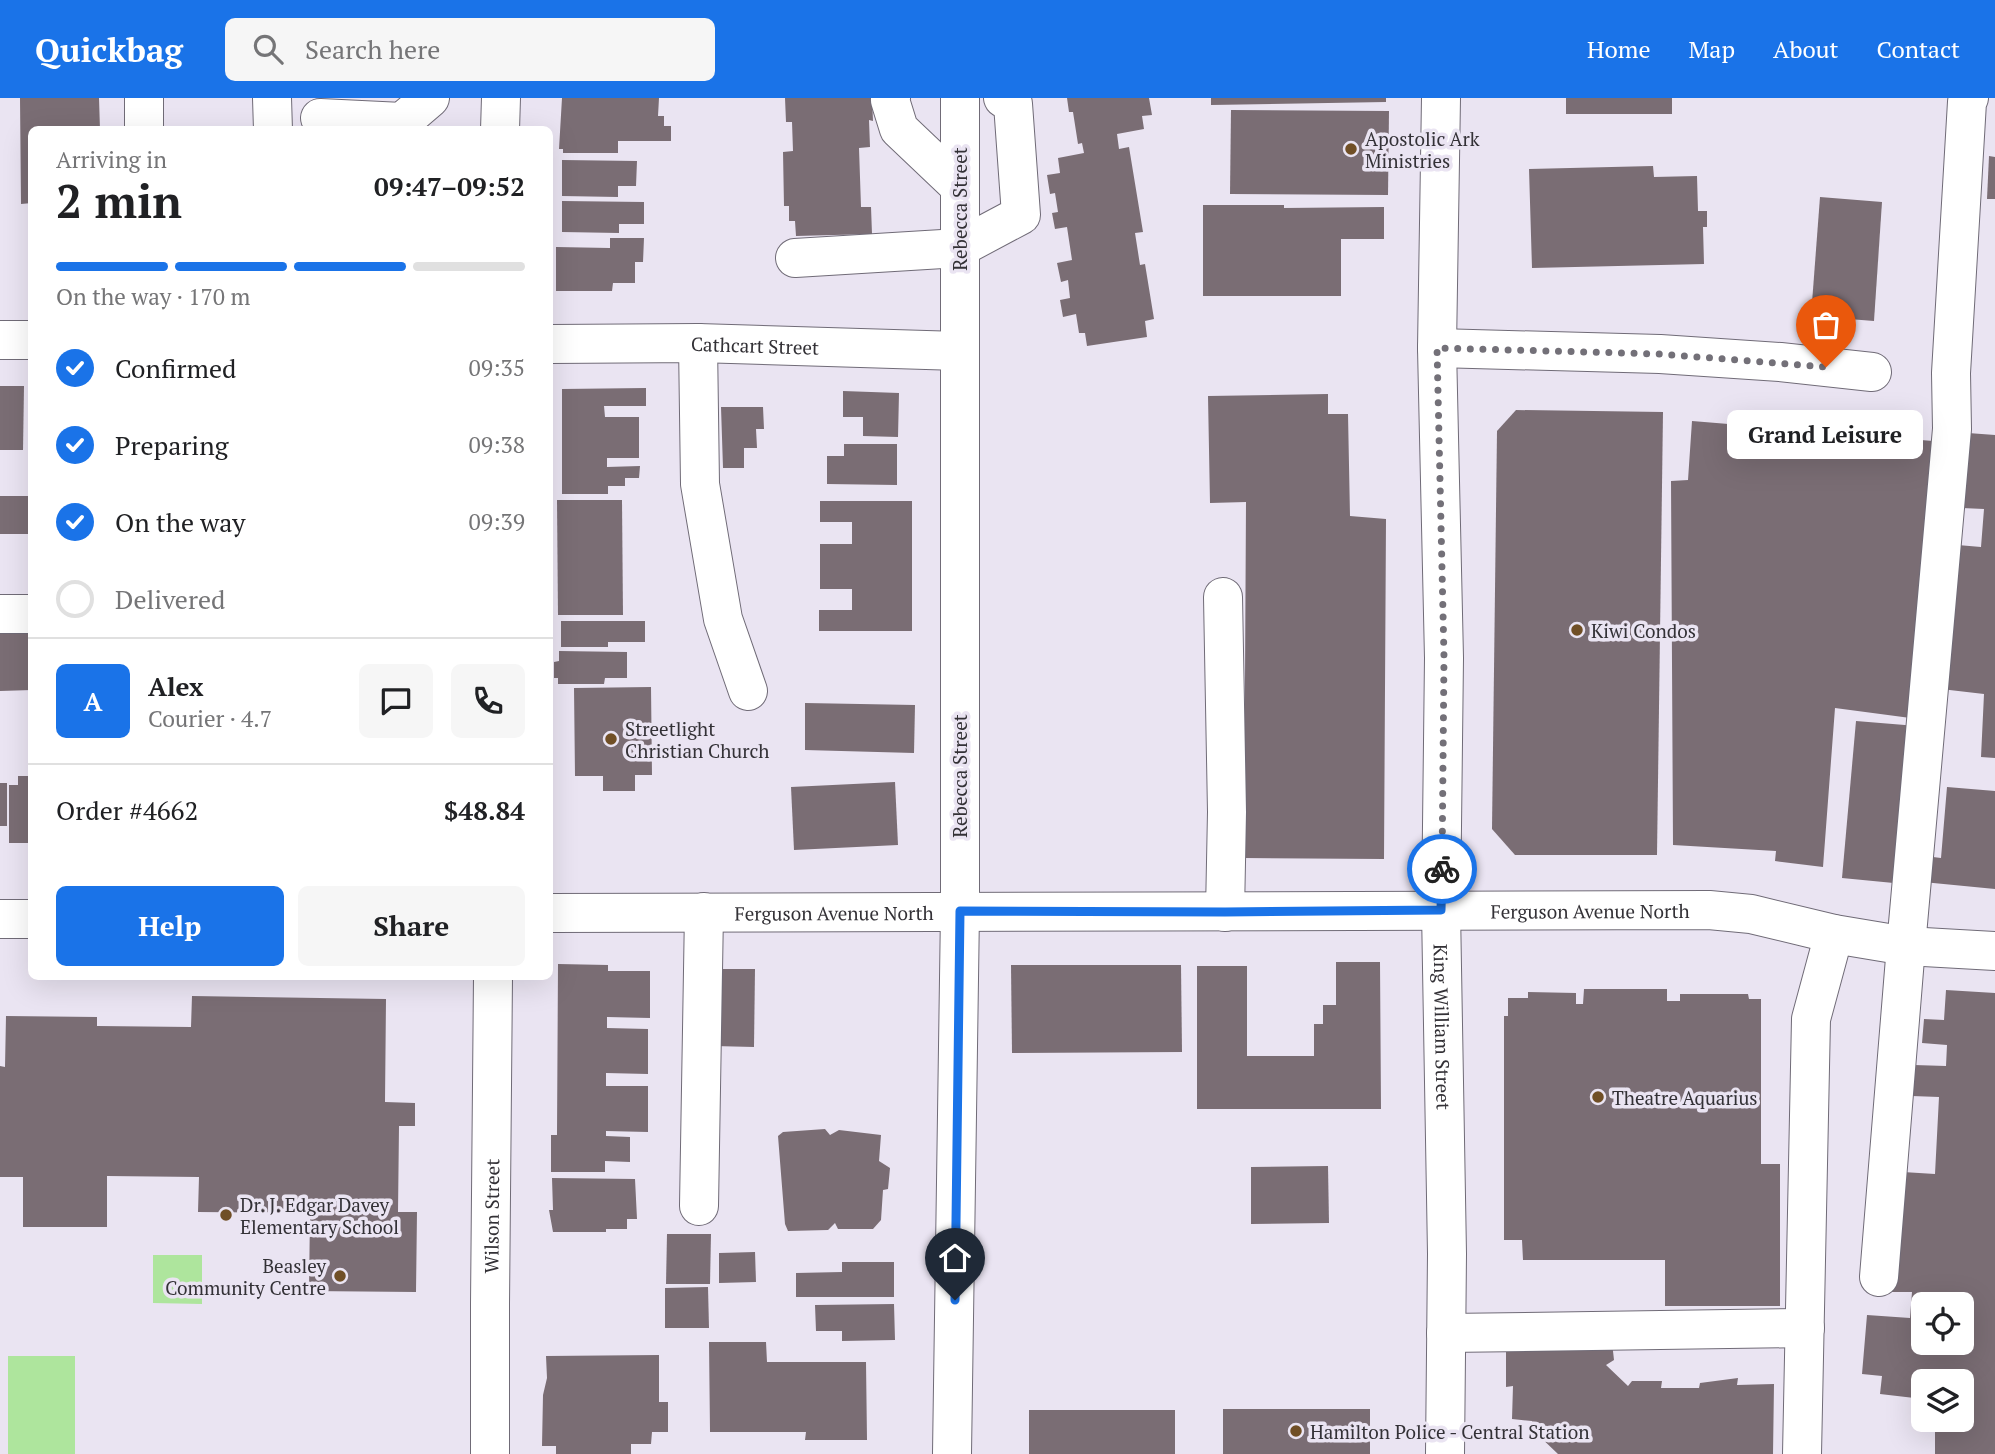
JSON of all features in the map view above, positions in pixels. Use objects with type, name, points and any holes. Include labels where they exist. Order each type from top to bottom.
[{"type":"street","points":[[144,98],[144,126]]},
{"type":"street","points":[[272,98],[272,126]]},
{"type":"street","points":[[320,118],[402,122],[430,98]]},
{"type":"street","points":[[500,126],[501,98]]},
{"type":"street","points":[[891,98],[900,130],[959,186]]},
{"type":"street","name":"Rebecca Street","points":[[953,1454],[960,911],[960,98]]},
{"type":"street","points":[[795,258],[959,248],[1021,215],[1013,104],[1003,98]]},
{"type":"street","name":"King William Street","points":[[1441,98],[1437,348],[1444,657],[1441,910],[1447,1254],[1445,1454]]},
{"type":"street","points":[[1879,1277],[1952,429],[1951,373],[1969,98]]},
{"type":"street","points":[[0,340],[28,340]]},
{"type":"street","points":[[698,343],[700,484],[723,619],[748,691]]},
{"type":"street","name":"Cathcart Street","points":[[553,344],[698,343],[958,351]]},
{"type":"street","points":[[1437,348],[1660,354],[1780,362],[1872,372]]},
{"type":"street","points":[[1223,597],[1227,813],[1225,912]]},
{"type":"street","points":[[0,614],[28,614]]},
{"type":"street","name":"Ferguson Avenue North","points":[[553,913],[1709,910],[1751,914],[1834,934],[1906,946],[1995,951]]},
{"type":"street","points":[[699,1206],[704,912]]},
{"type":"street","points":[[0,919],[28,919]]},
{"type":"street","points":[[1802,1454],[1811,1019],[1834,934]]},
{"type":"street","name":"Wilson Street","points":[[491,1454],[494,980]]},
{"type":"street","points":[[1446,1333],[1805,1328]]},
{"type":"green space","points":[[153,1255],[202,1255],[202,1304],[153,1303]]},
{"type":"green space","points":[[8,1356],[75,1356],[75,1454],[8,1454]]},
{"type":"building","points":[[20,98],[99,98],[100,126],[28,126],[28,203],[21,204]]},
{"type":"building","points":[[562,98],[659,98],[658,116],[664,116],[664,126],[671,126],[671,141],[618,141],[618,153],[563,153],[563,149],[559,149]]},
{"type":"building","points":[[785,98],[872,98],[873,121],[869,120],[870,147],[859,148],[861,207],[871,207],[872,234],[796,236],[795,221],[789,221],[789,206],[784,206],[783,152],[793,151],[792,122],[786,122]]},
{"type":"building","points":[[1067,98],[1149,98],[1152,115],[1142,116],[1144,129],[1117,134],[1119,149],[1129,147],[1143,232],[1135,233],[1140,265],[1145,264],[1154,319],[1145,321],[1147,337],[1087,346],[1085,333],[1079,333],[1076,314],[1063,317],[1060,300],[1070,298],[1068,280],[1061,282],[1057,263],[1072,260],[1067,227],[1055,229],[1052,213],[1058,212],[1055,193],[1050,194],[1047,175],[1060,173],[1058,158],[1084,153],[1082,143],[1078,144],[1073,112],[1069,112]]},
{"type":"building","points":[[1211,98],[1386,98],[1386,102],[1211,105]]},
{"type":"building","points":[[1566,98],[1672,98],[1672,114],[1566,114]]},
{"type":"building","points":[[1231,110],[1389,111],[1388,195],[1230,194]]},
{"type":"building","points":[[1989,156],[1995,157],[1995,199],[1987,199]]},
{"type":"building","points":[[562,160],[637,161],[636,186],[618,186],[618,197],[562,196]]},
{"type":"building","points":[[1653,166],[1654,177],[1697,176],[1698,211],[1707,211],[1707,227],[1703,227],[1704,264],[1532,268],[1529,169]]},
{"type":"building","points":[[1820,197],[1882,202],[1874,321],[1811,316]]},
{"type":"building","points":[[562,201],[644,202],[644,224],[619,224],[619,233],[562,232]]},
{"type":"building","points":[[1203,205],[1284,205],[1284,208],[1384,207],[1384,239],[1341,239],[1341,296],[1203,296]]},
{"type":"building","points":[[610,238],[644,238],[643,262],[635,262],[635,283],[613,283],[612,291],[556,291],[556,247],[610,248]]},
{"type":"building","points":[[0,386],[24,386],[23,450],[0,450]]},
{"type":"building","points":[[646,388],[646,406],[604,406],[605,417],[639,417],[639,458],[607,458],[607,467],[640,466],[639,478],[625,478],[625,486],[608,486],[608,494],[562,494],[562,389]]},
{"type":"building","points":[[843,391],[899,393],[898,437],[863,436],[863,417],[843,417]]},
{"type":"building","points":[[1328,394],[1328,414],[1348,414],[1350,516],[1386,519],[1384,859],[1244,858],[1246,502],[1210,503],[1208,396]]},
{"type":"building","points":[[721,407],[763,407],[764,429],[756,429],[757,448],[744,448],[744,468],[723,468]]},
{"type":"building","name":"Kiwi Condos","points":[[1516,410],[1663,412],[1657,855],[1515,855],[1492,829],[1497,431]]},
{"type":"building","points":[[1692,421],[1933,441],[1918,719],[1835,708],[1823,867],[1775,861],[1776,851],[1673,845],[1671,481],[1688,480]]},
{"type":"building","points":[[1968,433],[1995,435],[1995,758],[1981,757],[1984,694],[1941,689],[1946,544],[1981,547],[1984,509],[1962,508]]},
{"type":"building","points":[[844,444],[897,444],[897,485],[827,484],[827,456],[844,456]]},
{"type":"building","points":[[0,496],[28,496],[28,534],[0,534]]},
{"type":"building","points":[[557,500],[622,500],[623,615],[558,615]]},
{"type":"building","points":[[820,501],[912,501],[912,631],[819,631],[819,610],[852,610],[852,589],[820,589],[820,544],[852,544],[852,522],[820,522]]},
{"type":"building","points":[[561,621],[645,621],[645,642],[608,642],[608,647],[561,647]]},
{"type":"building","points":[[28,628],[28,690],[0,691],[0,629]]},
{"type":"building","points":[[559,651],[627,652],[627,678],[605,678],[604,684],[558,684],[558,678],[554,678],[554,662],[559,661]]},
{"type":"building","points":[[651,687],[652,775],[635,775],[635,791],[603,791],[603,776],[575,776],[574,688]]},
{"type":"building","points":[[805,703],[915,705],[914,753],[805,750]]},
{"type":"building","points":[[1856,721],[1917,726],[1904,884],[1842,878]]},
{"type":"building","points":[[18,776],[28,776],[28,843],[9,843],[9,785],[18,785]]},
{"type":"building","points":[[895,782],[898,845],[794,850],[791,787]]},
{"type":"building","points":[[0,783],[7,783],[7,826],[0,826]]},
{"type":"building","points":[[1947,787],[1995,791],[1995,889],[1923,882],[1925,856],[1941,858]]},
{"type":"building","points":[[1336,962],[1380,962],[1381,1109],[1197,1109],[1197,966],[1247,966],[1247,1056],[1314,1056],[1314,1024],[1323,1024],[1323,1005],[1336,1005]]},
{"type":"building","points":[[558,964],[608,965],[608,971],[650,971],[650,1018],[607,1017],[607,1028],[648,1029],[648,1074],[606,1073],[606,1086],[648,1086],[648,1132],[606,1131],[606,1136],[630,1137],[630,1162],[605,1161],[605,1172],[551,1172],[551,1135],[557,1135]]},
{"type":"building","points":[[1011,965],[1181,965],[1182,1052],[1012,1053]]},
{"type":"building","points":[[715,969],[755,969],[754,1047],[714,1046]]},
{"type":"building","points":[[1584,989],[1667,989],[1667,1001],[1680,1001],[1680,994],[1748,994],[1749,999],[1761,999],[1761,1164],[1780,1164],[1780,1306],[1665,1306],[1665,1260],[1523,1260],[1522,1240],[1504,1240],[1504,1016],[1508,1016],[1508,998],[1528,998],[1528,992],[1576,993],[1576,1004],[1583,1004]]},
{"type":"building","points":[[1946,990],[1995,993],[1995,1454],[1935,1454],[1935,1432],[1974,1432],[1974,1369],[1911,1369],[1911,1398],[1880,1394],[1882,1376],[1862,1374],[1867,1315],[1910,1318],[1911,1305],[1911,1355],[1974,1355],[1974,1292],[1887,1292],[1903,1172],[1935,1174],[1939,1097],[1912,1096],[1914,1065],[1946,1066],[1947,1045],[1922,1043],[1924,1019],[1944,1020]]},
{"type":"building","points":[[192,996],[386,999],[385,1102],[415,1103],[415,1126],[399,1126],[398,1212],[417,1212],[416,1292],[309,1291],[310,1213],[198,1212],[199,1177],[107,1176],[107,1227],[23,1227],[23,1177],[0,1177],[0,1066],[5,1067],[6,1016],[97,1017],[97,1026],[191,1027]]},
{"type":"building","points":[[825,1129],[830,1135],[839,1130],[881,1135],[879,1161],[890,1168],[888,1189],[883,1190],[881,1220],[873,1229],[838,1229],[835,1223],[828,1230],[788,1231],[785,1224],[778,1136],[783,1132]]},
{"type":"building","points":[[1328,1166],[1329,1223],[1251,1224],[1251,1167]]},
{"type":"building","points":[[552,1178],[635,1179],[637,1219],[627,1219],[627,1229],[606,1229],[606,1232],[553,1232],[549,1210],[553,1210]]},
{"type":"building","points":[[667,1234],[711,1234],[710,1284],[666,1284]]},
{"type":"building","points":[[755,1252],[756,1282],[719,1283],[719,1253]]},
{"type":"building","points":[[842,1262],[894,1262],[894,1297],[796,1297],[796,1273],[842,1272]]},
{"type":"building","points":[[708,1287],[709,1328],[665,1328],[665,1288]]},
{"type":"building","points":[[894,1304],[895,1340],[842,1341],[842,1331],[816,1331],[815,1305]]},
{"type":"building","points":[[709,1342],[766,1342],[767,1362],[866,1362],[867,1440],[805,1440],[806,1432],[710,1432]]},
{"type":"building","points":[[1612,1342],[1614,1360],[1606,1365],[1628,1386],[1632,1381],[1662,1381],[1661,1388],[1699,1388],[1700,1383],[1738,1378],[1737,1385],[1774,1384],[1773,1454],[1558,1454],[1536,1433],[1538,1430],[1532,1421],[1512,1419],[1513,1386],[1506,1387],[1506,1347]]},
{"type":"building","points":[[659,1355],[659,1402],[668,1402],[668,1432],[652,1432],[651,1444],[631,1444],[631,1454],[556,1454],[556,1446],[542,1446],[546,1356]]},
{"type":"building","name":"Hamilton Police - Central Station","points":[[1223,1409],[1370,1409],[1370,1454],[1223,1454]]},
{"type":"building","points":[[1029,1410],[1175,1410],[1175,1454],[1029,1454]]},
{"type":"way so far","points":[[1442,869],[1444,657],[1437,348],[1660,354],[1826,367]]},
{"type":"place","name":"Apostolic Ark Ministries","points":[[1351,149]]},
{"type":"place","name":"Grand Leisure","points":[[1826,367]]},
{"type":"place","name":"Kiwi Condos","points":[[1577,630]]},
{"type":"place","name":"Streetlight Christian Church","points":[[611,739]]},
{"type":"place","name":"Theatre Aquarius","points":[[1598,1097]]},
{"type":"place","name":"Dr. J. Edgar Davey Elementary School","points":[[226,1215]]},
{"type":"place","name":"Beasley Community Centre","points":[[340,1276]]},
{"type":"place","name":"Hamilton Police - Central Station","points":[[1296,1431]]},
{"type":"route","points":[[955,1300],[960,911],[1441,910],[1442,869]]}]
